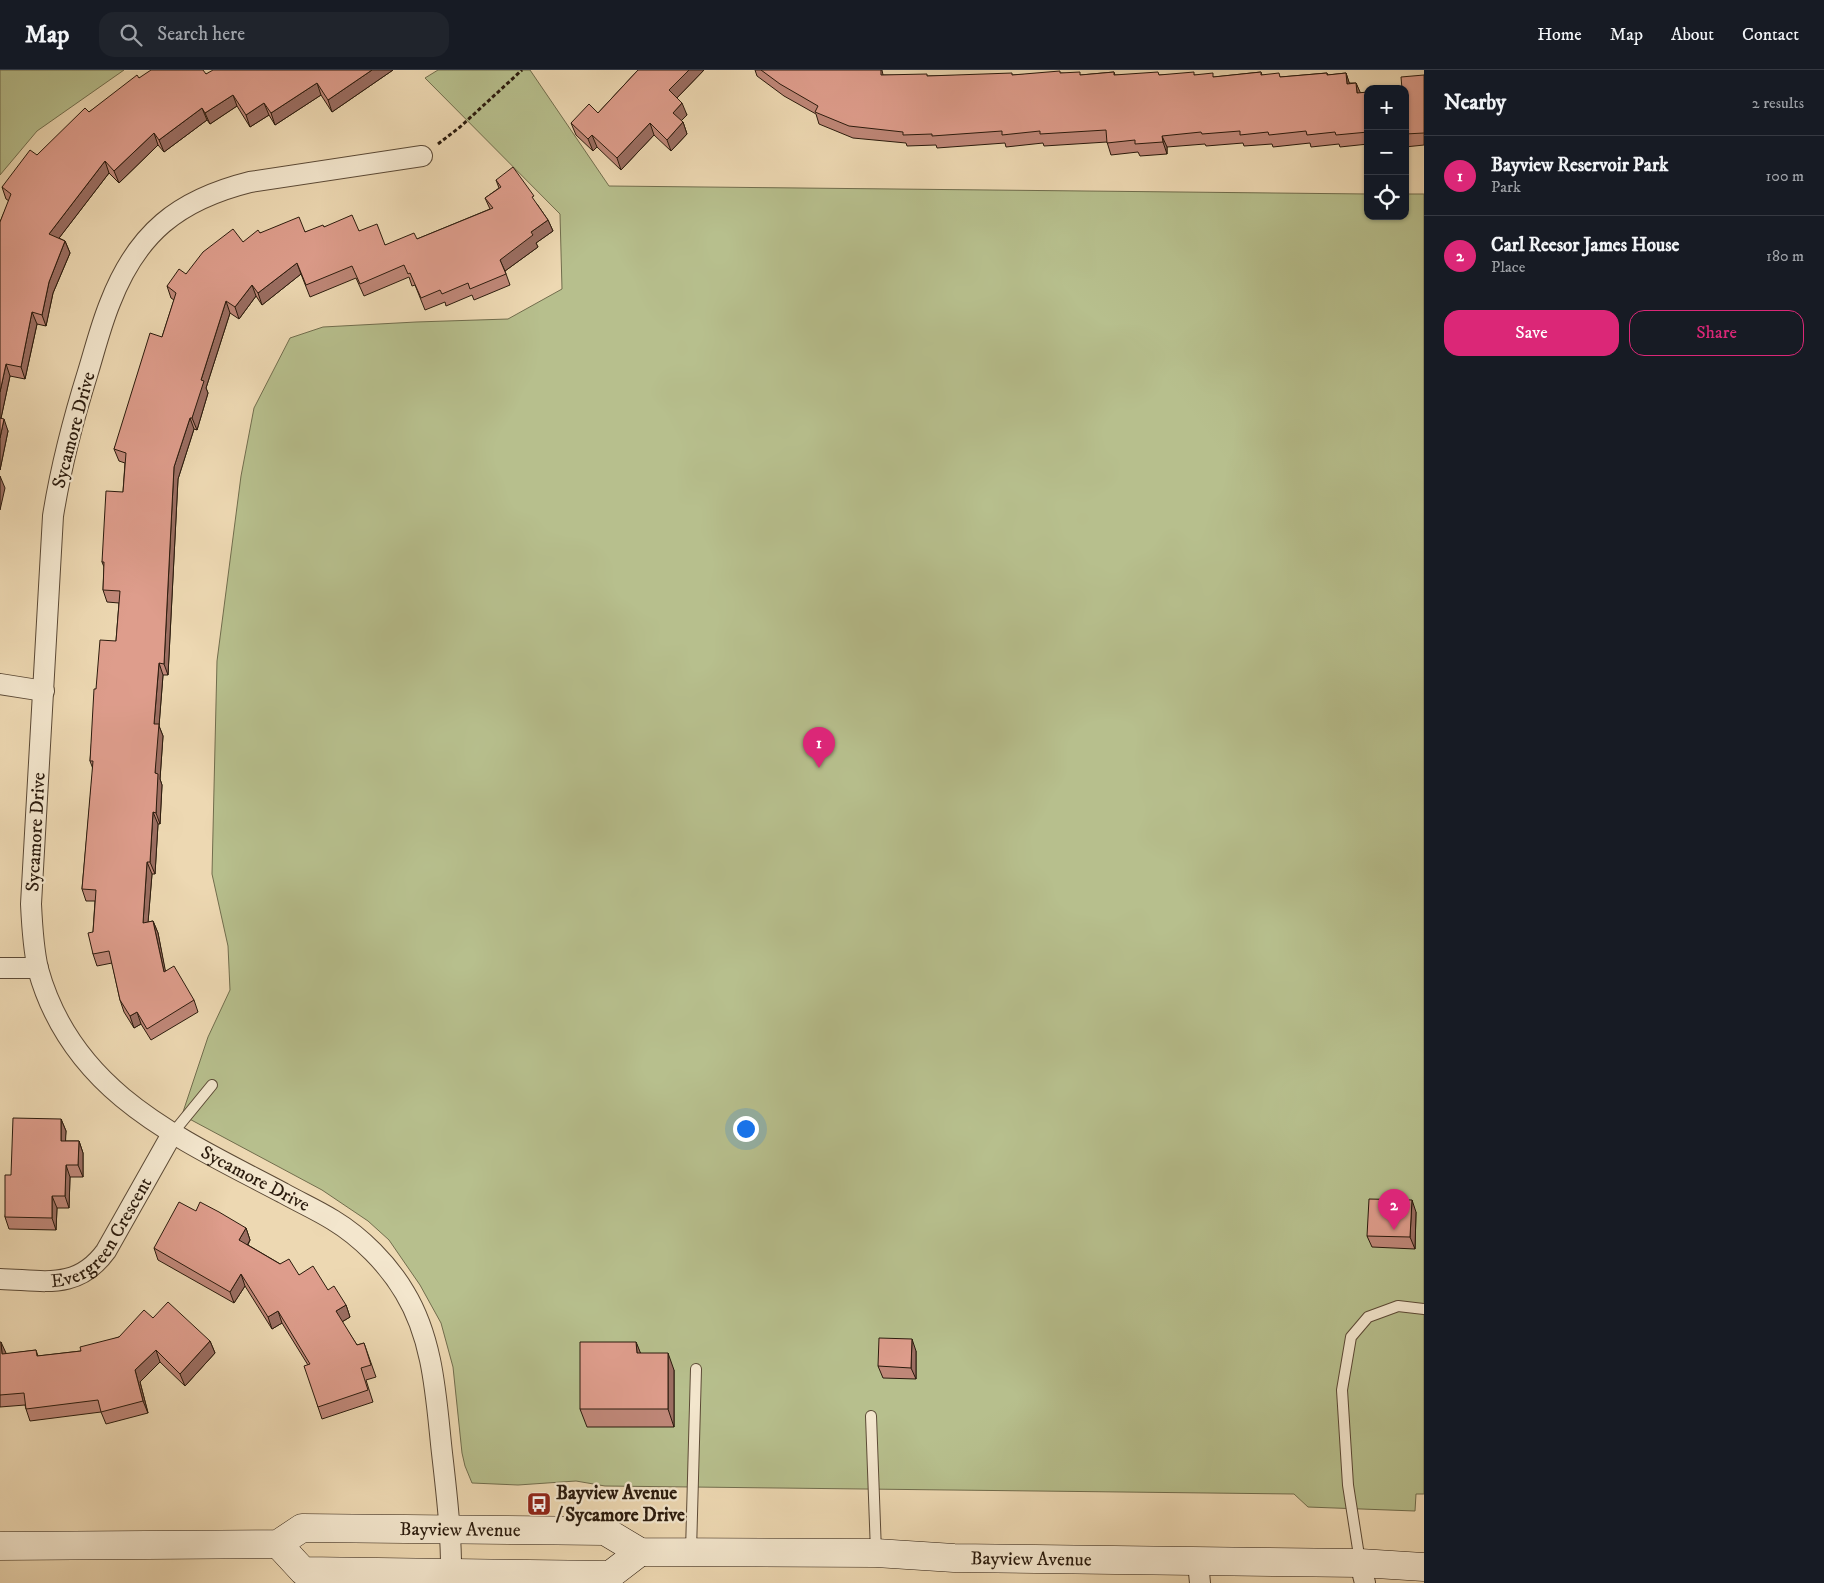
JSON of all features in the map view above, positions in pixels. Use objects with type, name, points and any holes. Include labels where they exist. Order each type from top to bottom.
[{"type":"main road","name":"Bayview Avenue","points":[[640,1552],[610,1575],[451,1559],[302,1528],[278,1544],[302,1572],[451,1559],[605,1531],[640,1552],[876,1553],[1199,1572],[1362,1573],[1424,1567]]},
{"type":"main road","points":[[0,1546],[278,1544]]},
{"type":"street","name":"Sycamore Drive","points":[[422,156],[250,182],[226,188],[183,208],[164,221],[145,240],[130,262],[109,304],[68,436],[59,476],[53,516],[31,904],[33,937],[38,968],[58,1018],[89,1066],[117,1094],[172,1134],[334,1220],[360,1240],[382,1262],[406,1293],[423,1330],[433,1372],[451,1559]]},
{"type":"street","points":[[0,684],[44,691]]},
{"type":"street","points":[[0,968],[38,968]]},
{"type":"street","name":"Evergreen Crescent","points":[[0,1279],[59,1281],[73,1279],[86,1273],[106,1251],[172,1134]]},
{"type":"lane","points":[[172,1134],[212,1085]]},
{"type":"lane","points":[[1362,1573],[1348,1485],[1342,1390],[1351,1337],[1368,1317],[1383,1311],[1398,1306],[1424,1309]]},
{"type":"lane","points":[[691,1553],[696,1369]]},
{"type":"lane","points":[[871,1416],[876,1553]]},
{"type":"path","points":[[422,156],[460,127],[522,70]]},
{"type":"green space","points":[[0,70],[124,70],[37,131],[0,175]]},
{"type":"green space","points":[[438,70],[530,70],[609,186],[1364,194],[1364,220],[1409,220],[1409,194],[1424,194],[1424,1494],[1416,1494],[1415,1511],[1308,1507],[1294,1494],[605,1486],[576,1481],[518,1485],[472,1483],[462,1453],[453,1367],[441,1323],[420,1285],[389,1240],[368,1221],[322,1190],[182,1115],[208,1037],[230,990],[228,946],[212,874],[217,661],[241,476],[254,408],[290,338],[323,327],[508,319],[562,289],[560,214],[425,78]]},
{"type":"building","points":[[151,70],[203,70],[206,74],[213,70],[372,70],[328,100],[317,83],[271,113],[264,103],[246,115],[233,95],[205,113],[202,108],[159,140],[154,133],[114,171],[105,161],[49,234],[65,241],[49,282],[42,315],[32,312],[21,367],[6,364],[0,392],[0,222],[11,194],[2,187],[30,150],[37,155],[85,108],[89,112],[137,75],[139,78]]},
{"type":"building","points":[[638,70],[689,70],[669,90],[682,103],[673,113],[683,122],[667,140],[650,123],[617,158],[592,135],[588,139],[571,123],[589,104],[598,113]]},
{"type":"building","points":[[761,70],[881,70],[881,75],[927,74],[927,76],[1012,73],[1012,75],[1060,71],[1060,73],[1080,72],[1080,75],[1114,72],[1114,75],[1158,72],[1159,75],[1194,72],[1194,75],[1213,73],[1213,77],[1261,72],[1261,75],[1279,73],[1280,77],[1346,73],[1347,84],[1356,83],[1357,93],[1364,92],[1364,132],[1336,135],[1335,132],[1307,135],[1306,131],[1269,135],[1268,132],[1240,135],[1240,131],[1202,134],[1201,132],[1162,136],[1163,142],[1135,144],[1135,140],[1107,143],[1106,130],[1040,134],[1040,131],[1002,135],[1002,131],[932,136],[932,134],[903,135],[903,132],[849,126],[815,112],[818,106],[780,84]]},
{"type":"building","points":[[1424,75],[1424,133],[1409,134],[1409,85],[1402,85],[1401,77]]},
{"type":"building","points":[[513,167],[534,196],[532,197],[548,220],[531,232],[533,235],[500,260],[506,274],[470,289],[468,283],[442,294],[440,290],[421,298],[410,273],[408,274],[404,265],[360,284],[352,266],[306,285],[297,263],[258,293],[252,285],[235,307],[226,301],[201,380],[204,381],[174,467],[164,664],[159,663],[154,724],[159,724],[155,773],[158,774],[156,813],[153,812],[150,862],[147,862],[143,923],[153,921],[164,972],[174,966],[194,1000],[147,1029],[137,1012],[130,1016],[120,1000],[109,951],[93,954],[88,933],[93,932],[96,890],[82,889],[93,761],[90,761],[94,689],[96,689],[100,640],[116,641],[120,591],[103,590],[104,562],[102,562],[106,491],[123,492],[126,453],[114,449],[150,333],[162,337],[176,293],[167,286],[179,269],[186,274],[203,252],[233,229],[243,242],[258,230],[260,233],[299,217],[305,232],[323,225],[324,227],[352,215],[359,231],[377,224],[385,245],[414,233],[417,239],[493,208],[485,198],[501,187],[496,180]]},
{"type":"building","points":[[0,418],[4,419],[0,438]]},
{"type":"building","points":[[13,1118],[61,1119],[61,1141],[79,1141],[78,1165],[66,1165],[65,1196],[52,1196],[52,1218],[5,1217],[5,1175],[11,1175]]},
{"type":"building","points":[[1369,1199],[1412,1200],[1410,1237],[1367,1236]]},
{"type":"building","points":[[179,1202],[196,1211],[200,1202],[219,1212],[246,1228],[239,1240],[280,1264],[289,1259],[299,1275],[313,1266],[328,1290],[334,1286],[346,1305],[336,1311],[357,1345],[364,1343],[371,1365],[361,1368],[368,1390],[318,1407],[304,1366],[310,1364],[278,1311],[268,1317],[241,1274],[230,1292],[154,1248]]},
{"type":"building","points":[[168,1302],[210,1341],[180,1374],[156,1350],[135,1370],[143,1401],[101,1412],[98,1400],[26,1409],[24,1393],[0,1395],[0,1342],[2,1354],[36,1350],[37,1356],[81,1351],[80,1347],[119,1337],[144,1310],[153,1318]]},
{"type":"building","points":[[879,1338],[912,1339],[911,1368],[878,1366]]},
{"type":"building","points":[[580,1342],[636,1342],[637,1353],[668,1353],[668,1409],[580,1409]]},
{"type":"place","name":"Bayview Reservoir Park","points":[[819,768]]},
{"type":"place","name":"Carl Reesor James House","points":[[1394,1230]]},
{"type":"place","name":"Bayview Avenue / Sycamore Drive","points":[[539,1504]]}]
